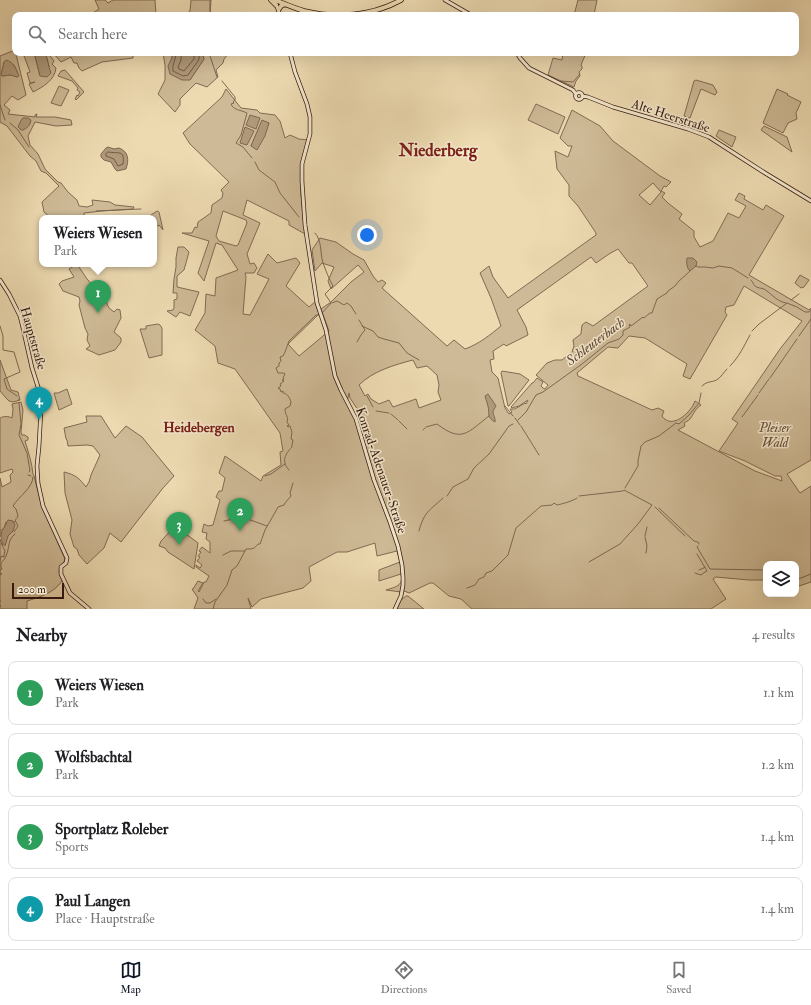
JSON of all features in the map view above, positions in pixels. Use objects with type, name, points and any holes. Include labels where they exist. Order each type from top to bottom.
[{"type":"main road","points":[[271,0],[281,6],[285,4]]},
{"type":"main road","points":[[365,12],[398,0]]},
{"type":"main road","points":[[365,12],[379,10],[401,0]]},
{"type":"main road","points":[[277,4],[285,4],[309,12]]},
{"type":"street","points":[[445,0],[466,12]]},
{"type":"street","name":"Konrad-Adenauer-Straße","points":[[291,56],[310,117],[310,134],[303,160],[302,181],[305,225],[317,303],[326,330],[336,380],[356,419],[372,473],[398,546],[404,577],[402,593],[395,609]]},
{"type":"street","name":"Alte Heerstraße","points":[[519,56],[529,68],[573,90],[577,99],[580,99],[582,96],[588,97],[613,107],[706,135],[719,142],[765,174],[811,201]]},
{"type":"street","name":"Hauptstraße","points":[[0,280],[20,316],[32,368],[39,390],[41,416],[40,446],[37,466],[38,479],[44,509],[67,558],[67,561],[61,567],[61,574],[70,593],[89,609]]},
{"type":"green space","points":[[95,0],[105,0],[108,3],[113,0],[155,0],[156,12],[94,12],[99,9]]},
{"type":"green space","points":[[191,0],[211,0],[210,12],[189,12]]},
{"type":"green space","points":[[578,0],[597,0],[595,12],[575,12]]},
{"type":"green space","points":[[12,51],[12,56],[16,56],[26,95],[18,100],[12,96],[4,105],[10,110],[8,114],[35,117],[37,114],[36,117],[55,117],[71,120],[72,125],[56,126],[35,122],[28,136],[30,145],[38,154],[45,169],[77,200],[79,206],[87,207],[93,205],[92,200],[134,207],[133,209],[84,213],[84,215],[48,215],[44,212],[42,202],[59,186],[46,173],[41,171],[36,161],[30,156],[7,126],[0,122],[0,56]],"holes":[[[4,62],[14,65],[18,74],[17,77],[11,75],[2,76]]]},
{"type":"green space","points":[[24,56],[35,56],[40,76],[49,67],[46,56],[50,56],[54,61],[52,64],[56,68],[51,80],[33,92],[29,84],[35,82],[30,83],[27,73],[30,72]]},
{"type":"green space","points":[[56,56],[133,56],[133,58],[102,62],[82,71],[77,63],[74,63],[71,57],[61,62]]},
{"type":"green space","points":[[164,56],[172,56],[169,66],[190,80],[204,59],[203,56],[226,56],[223,63],[216,70],[218,77],[207,87],[196,83],[180,99],[180,105],[175,112],[158,94],[165,80]]},
{"type":"green space","points":[[563,56],[585,56],[581,65],[582,69],[579,72],[580,76],[574,87],[548,75],[553,58],[562,60]]},
{"type":"green space","points":[[65,70],[84,92],[76,100],[77,95],[78,96],[80,92],[77,90],[78,88],[72,81],[58,76],[61,71]]},
{"type":"green space","points":[[696,80],[713,85],[717,92],[715,95],[701,89],[690,118],[684,116],[694,81]]},
{"type":"green space","points":[[59,86],[69,90],[61,106],[51,103]]},
{"type":"green space","name":"Pleiser Wald","points":[[226,89],[241,108],[257,110],[260,113],[275,115],[280,121],[285,138],[290,135],[299,139],[308,140],[301,162],[301,195],[305,234],[289,225],[289,221],[247,200],[243,215],[260,223],[247,254],[250,264],[254,263],[257,268],[254,273],[245,273],[243,314],[250,315],[269,279],[257,274],[268,254],[277,263],[296,258],[300,263],[286,286],[309,307],[315,302],[319,314],[288,344],[299,356],[329,331],[321,309],[331,302],[351,282],[364,272],[358,265],[331,289],[328,281],[334,267],[322,263],[315,271],[312,250],[320,238],[336,242],[364,260],[378,282],[382,280],[386,283],[382,288],[447,346],[454,340],[465,349],[480,342],[501,326],[480,273],[489,266],[493,277],[508,298],[596,235],[578,206],[569,196],[569,185],[557,169],[555,151],[568,157],[572,146],[568,146],[560,138],[572,110],[600,126],[613,141],[660,176],[671,182],[666,187],[664,186],[661,191],[665,193],[662,197],[682,214],[679,219],[694,231],[694,237],[700,247],[713,241],[728,213],[739,218],[746,206],[735,200],[739,193],[745,196],[744,199],[763,210],[766,205],[784,216],[749,275],[809,310],[811,308],[811,460],[787,474],[800,493],[811,486],[811,582],[799,586],[799,561],[763,561],[763,580],[716,577],[713,579],[726,599],[711,609],[472,609],[461,599],[449,596],[433,583],[409,593],[402,590],[401,592],[386,590],[400,584],[402,578],[401,574],[379,581],[379,570],[400,562],[397,551],[377,556],[375,543],[347,552],[337,552],[309,567],[311,581],[303,588],[261,599],[252,607],[248,598],[251,609],[194,609],[198,598],[192,589],[198,581],[203,583],[198,591],[199,592],[209,576],[196,567],[196,565],[200,568],[202,565],[197,561],[201,552],[199,551],[202,547],[210,553],[210,542],[206,539],[207,533],[202,532],[204,524],[208,526],[213,525],[220,500],[216,497],[219,491],[222,491],[225,478],[219,473],[225,456],[261,481],[263,476],[281,465],[280,452],[283,451],[280,433],[235,369],[218,363],[215,346],[195,330],[205,313],[206,294],[215,296],[216,278],[238,270],[222,245],[216,243],[204,281],[198,273],[209,241],[182,233],[192,233],[195,227],[197,228],[198,222],[211,213],[212,205],[222,198],[223,193],[221,190],[229,182],[190,144],[183,133],[222,97]],"holes":[[[262,121],[269,123],[251,146]],[[653,183],[661,192],[650,205],[639,195]],[[223,211],[246,220],[247,223],[238,245],[236,246],[219,241],[216,236]],[[618,249],[629,263],[632,263],[648,286],[593,326],[586,322],[582,325],[581,334],[573,340],[574,346],[572,352],[562,360],[555,360],[547,363],[536,375],[548,385],[545,389],[541,386],[543,382],[537,378],[511,407],[519,406],[528,400],[526,404],[525,403],[515,409],[510,409],[512,412],[509,414],[505,408],[498,378],[492,372],[490,360],[494,359],[493,351],[504,344],[506,346],[528,335],[526,327],[517,310],[591,257],[596,263]],[[744,286],[802,321],[780,349],[732,419],[738,423],[719,451],[745,461],[775,476],[781,476],[782,481],[755,471],[678,430],[685,426],[684,423],[690,419],[695,410],[701,405],[695,401],[690,410],[681,418],[671,421],[666,420],[662,416],[664,411],[658,408],[652,410],[578,376],[577,373],[608,347],[618,348],[629,336],[645,338],[687,364],[683,376],[690,379],[727,315],[725,312],[726,307],[734,305]],[[413,360],[417,368],[427,366],[437,375],[439,385],[438,392],[441,400],[419,408],[416,399],[393,407],[389,400],[379,404],[371,399],[368,394],[365,396],[359,385],[365,380],[384,369]],[[349,393],[350,398],[360,413],[354,417],[347,403]]]},
{"type":"green space","points":[[777,89],[801,102],[796,113],[797,119],[788,123],[783,133],[763,123]]},
{"type":"green space","points":[[536,104],[565,117],[558,134],[528,120]]},
{"type":"green space","points":[[764,126],[787,137],[792,152],[761,130]]},
{"type":"green space","points":[[719,130],[736,137],[732,147],[716,136]]},
{"type":"green space","points":[[157,211],[159,212],[163,230],[159,225],[157,226],[157,215],[151,215]]},
{"type":"green space","points":[[178,247],[184,247],[189,252],[184,270],[177,276],[177,287],[199,292],[190,316],[180,312],[176,317],[167,311],[173,310],[174,300],[177,299],[177,293],[173,293]]},
{"type":"green space","points":[[72,267],[79,267],[96,289],[103,292],[109,308],[114,312],[117,309],[120,310],[121,318],[114,332],[121,338],[121,342],[115,350],[99,355],[86,349],[90,346],[87,340],[88,334],[79,305],[79,297],[63,291],[59,284],[62,281],[74,277],[69,269]]},
{"type":"green space","points":[[800,275],[809,280],[804,287],[801,288],[795,283]]},
{"type":"green space","points":[[158,324],[162,328],[162,355],[149,358],[140,329],[146,329],[146,326]]},
{"type":"green space","points":[[0,360],[11,390],[18,392],[20,400],[13,402],[9,401],[0,391]]},
{"type":"green space","points":[[502,371],[520,374],[529,380],[509,406],[501,373]]},
{"type":"green space","points":[[67,389],[72,404],[59,410],[54,393]]},
{"type":"green space","points":[[21,402],[23,410],[21,432],[22,435],[28,437],[28,440],[25,441],[42,507],[65,559],[59,570],[62,581],[59,585],[51,592],[27,601],[27,609],[0,609],[0,539],[2,545],[13,531],[6,522],[4,528],[0,531],[0,478],[2,487],[11,482],[10,475],[13,472],[12,469],[0,473],[0,418],[6,416],[12,418],[12,404]]},
{"type":"green space","points":[[86,416],[101,416],[115,438],[126,426],[142,437],[174,476],[121,542],[110,533],[104,548],[87,564],[74,547],[70,534],[72,520],[65,493],[64,472],[77,477],[86,487],[100,455],[93,446],[68,446],[64,428],[87,422]]},
{"type":"green space","points":[[174,521],[180,524],[184,529],[182,531],[198,543],[194,569],[168,552],[165,548],[159,546],[161,541],[175,526],[172,524]]},
{"type":"green space","points":[[406,596],[424,609],[397,609],[401,600]]},
{"type":"water","points":[[35,56],[46,56],[51,73],[47,77],[40,76]]},
{"type":"water","points":[[172,56],[203,56],[204,59],[190,80],[182,80],[170,74],[168,66]]},
{"type":"water","points":[[6,60],[13,64],[19,76],[1,75],[4,62]]},
{"type":"water","points":[[250,115],[260,118],[256,129],[246,125]]},
{"type":"water","points":[[23,118],[28,118],[31,120],[28,126],[21,130],[18,127]]},
{"type":"water","points":[[262,120],[269,123],[265,136],[257,150],[251,146]]},
{"type":"water","points":[[245,127],[254,131],[247,145],[240,143]]},
{"type":"water","points":[[108,147],[114,149],[119,148],[125,152],[128,159],[126,169],[117,171],[111,162],[104,160],[101,157],[101,154]]},
{"type":"water","points":[[687,258],[693,258],[697,262],[696,266],[690,271],[687,265]]},
{"type":"water","points":[[488,394],[496,406],[493,412],[495,422],[490,419],[489,415],[485,396]]},
{"type":"water","points":[[8,520],[13,521],[15,525],[13,531],[8,536],[5,546],[1,539],[1,534]]},
{"type":"waterway","points":[[210,0],[210,12]]},
{"type":"waterway","points":[[210,56],[217,77]]},
{"type":"waterway","points":[[561,81],[573,82],[580,74]]},
{"type":"waterway","points":[[222,81],[235,97],[234,103],[231,104],[232,106],[235,109],[247,113],[241,135],[236,143],[243,147],[252,158]]},
{"type":"waterway","points":[[0,105],[5,120]]},
{"type":"waterway","points":[[10,123],[18,130],[29,147]]},
{"type":"waterway","points":[[255,162],[259,170],[275,182],[280,193],[299,217]]},
{"type":"waterway","points":[[96,211],[141,209]]},
{"type":"waterway","points":[[315,233],[319,239],[323,263],[333,286],[325,294],[331,303],[323,312]]},
{"type":"waterway","name":"Schleuterbach","points":[[696,266],[713,268],[719,266],[732,268],[748,278]]},
{"type":"waterway","name":"Schleuterbach","points":[[518,420],[526,412],[536,395],[543,392],[582,364],[608,343],[619,339],[623,335],[623,331],[630,327],[630,324],[631,326],[643,317],[644,318],[652,313],[657,299],[667,293],[690,271]]},
{"type":"waterway","name":"Schleuterbach","points":[[751,280],[756,287],[764,289],[777,299],[786,303]]},
{"type":"waterway","points":[[791,300],[799,294]]},
{"type":"waterway","points":[[332,303],[337,301],[344,305],[347,303],[356,314]]},
{"type":"waterway","points":[[752,331],[787,303],[805,312],[809,312],[811,310]]},
{"type":"waterway","points":[[289,470],[285,464],[285,458],[287,452],[292,447],[293,440],[291,439],[292,432],[290,426],[287,426],[289,425],[287,422],[288,419],[285,409],[290,406],[291,402],[289,397],[278,388],[284,381],[282,380],[284,379],[285,374],[278,373],[276,368],[279,366],[281,361],[280,357],[283,356],[289,341],[316,315],[319,315]]},
{"type":"waterway","points":[[799,336],[811,319]]},
{"type":"waterway","points":[[357,342],[365,330],[359,320]]},
{"type":"waterway","points":[[0,326],[3,336],[3,350],[14,352],[20,372],[4,379],[7,389],[17,396]]},
{"type":"waterway","points":[[362,326],[373,331],[378,337],[399,343],[407,353],[419,360]]},
{"type":"waterway","points":[[730,366],[739,355],[750,335]]},
{"type":"waterway","points":[[770,378],[797,339]]},
{"type":"waterway","points":[[702,386],[718,379],[727,369]]},
{"type":"waterway","points":[[759,393],[769,379]]},
{"type":"waterway","points":[[625,488],[638,466],[641,446],[645,442],[659,436],[676,423],[679,424],[699,403],[701,393]]},
{"type":"waterway","points":[[742,417],[758,395]]},
{"type":"waterway","points":[[367,396],[373,407]]},
{"type":"waterway","points":[[19,403],[21,424],[19,435],[27,453],[29,472]]},
{"type":"waterway","points":[[505,406],[513,416]]},
{"type":"waterway","points":[[376,411],[389,413]]},
{"type":"waterway","points":[[391,414],[398,420]]},
{"type":"waterway","points":[[426,427],[437,424],[453,433],[464,434],[489,416]]},
{"type":"waterway","name":"Schleuterbach","points":[[515,418],[520,425]]},
{"type":"waterway","points":[[399,421],[407,429]]},
{"type":"waterway","name":"Schleuterbach","points":[[447,496],[453,487],[468,479],[474,468],[489,454],[509,426],[513,424]]},
{"type":"waterway","points":[[521,426],[539,455]]},
{"type":"waterway","points":[[265,476],[271,474],[285,464]]},
{"type":"waterway","points":[[17,518],[18,516],[16,509],[13,506],[31,485],[33,477]]},
{"type":"waterway","points":[[213,609],[215,602],[227,585],[232,570],[237,566],[246,549],[253,548],[260,544],[265,530],[278,507],[284,505],[291,496],[290,493],[293,483]]},
{"type":"waterway","points":[[579,496],[624,490],[652,505],[638,524],[620,544],[589,562]]},
{"type":"waterway","name":"Schleuterbach","points":[[419,531],[425,516],[443,498]]},
{"type":"waterway","points":[[467,588],[475,585],[479,579],[484,577],[486,573],[492,571],[508,555],[516,528],[541,506],[552,505],[554,503],[559,505],[577,498]]},
{"type":"waterway","points":[[655,507],[685,536]]},
{"type":"waterway","points":[[659,508],[699,544]]},
{"type":"waterway","points":[[224,521],[242,517],[267,526]]},
{"type":"waterway","points":[[14,522],[16,519]]},
{"type":"waterway","points":[[14,532],[18,526],[16,522]]},
{"type":"waterway","points":[[645,536],[647,527]]},
{"type":"waterway","points":[[0,570],[2,569],[1,563],[6,555],[10,540],[15,534]]},
{"type":"waterway","points":[[645,537],[647,546],[646,553]]},
{"type":"waterway","points":[[0,561],[1,556],[4,557],[5,551],[2,545]]},
{"type":"waterway","points":[[698,546],[697,547],[710,569],[763,570]]},
{"type":"waterway","points":[[223,555],[231,551],[245,551]]},
{"type":"waterway","points":[[695,573],[701,575],[707,571],[697,554]]},
{"type":"waterway","points":[[699,570],[705,567]]},
{"type":"waterway","points":[[0,573],[2,574],[0,575]]},
{"type":"waterway","points":[[799,579],[811,574]]},
{"type":"waterway","points":[[203,599],[206,603],[210,603],[216,599]]},
{"type":"place","name":"Weiers Wiesen","points":[[98,313]]},
{"type":"place","name":"Paul Langen","points":[[39,420]]},
{"type":"place","name":"Wolfsbachtal","points":[[240,531]]},
{"type":"place","name":"Sportplatz Roleber","points":[[179,545]]},
{"type":"district","name":"Niederberg","points":[[438,150]]},
{"type":"district","name":"Heidebergen","points":[[199,427]]}]
